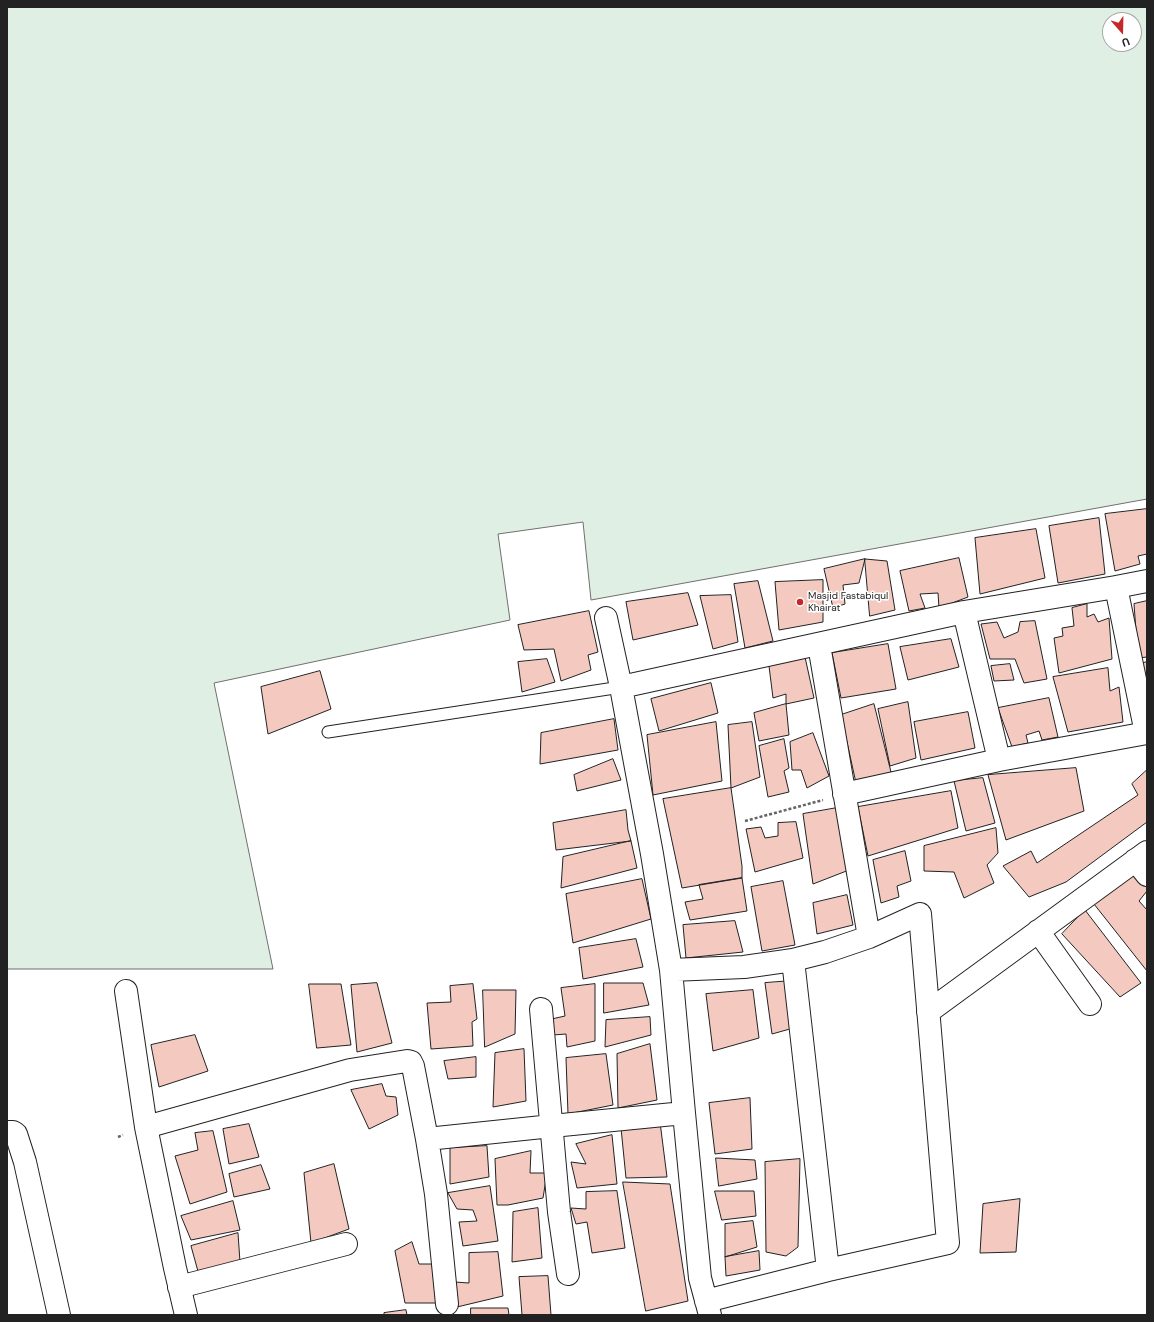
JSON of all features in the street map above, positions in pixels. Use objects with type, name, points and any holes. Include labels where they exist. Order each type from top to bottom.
[{"type":"street","points":[[621,687],[819,645],[964,612],[1147,581]]},
{"type":"street","points":[[844,794],[999,760],[1147,733],[1116,587]]},
{"type":"street","points":[[964,612],[999,760]]},
{"type":"street","points":[[606,618],[621,687],[652,854],[671,970],[700,1278],[708,1308],[828,1270],[948,1243],[920,914],[869,937],[826,952],[792,960],[744,968],[671,970]]},
{"type":"street","points":[[819,645],[869,937]]},
{"type":"street","points":[[928,1012],[1038,931],[1143,862]]},
{"type":"street","points":[[1038,931],[1090,1004]]},
{"type":"street","points":[[792,960],[828,1270]]},
{"type":"street","points":[[126,991],[146,1127],[169,1243],[186,1315]]},
{"type":"street","points":[[541,1009],[559,1212],[568,1274]]},
{"type":"street","points":[[146,1127],[350,1070],[407,1061],[411,1062],[427,1139],[436,1194],[447,1304]]},
{"type":"street","points":[[427,1139],[684,1113]]},
{"type":"street","points":[[7,1132],[13,1132],[16,1134],[24,1156],[59,1315]]},
{"type":"street","points":[[179,1288],[346,1244]]},
{"type":"lane","points":[[328,732],[621,687]]},
{"type":"path","points":[[745,822],[844,794]]},
{"type":"green space","points":[[7,7],[1147,7],[1147,499],[591,600],[583,522],[498,534],[510,620],[214,683],[273,969],[7,969]]},
{"type":"building","points":[[1147,509],[1147,554],[1138,556],[1140,564],[1115,571],[1105,514]]},
{"type":"building","points":[[1099,518],[1105,574],[1058,583],[1049,526]]},
{"type":"building","points":[[1036,529],[1045,578],[980,594],[975,538]]},
{"type":"building","points":[[959,558],[968,597],[939,608],[938,593],[920,594],[925,608],[909,611],[900,571]]},
{"type":"building","points":[[865,559],[887,561],[895,610],[870,616]]},
{"type":"building","points":[[865,559],[859,583],[843,585],[845,604],[833,608],[824,569]]},
{"type":"building","name":"Masjid Fastabiqul Khairat","points":[[823,580],[823,622],[779,630],[775,582]]},
{"type":"building","points":[[758,581],[773,641],[745,648],[734,584]]},
{"type":"building","points":[[688,593],[698,625],[633,640],[626,602]]},
{"type":"building","points":[[731,595],[738,642],[713,649],[700,596]]},
{"type":"building","points":[[1147,601],[1147,657],[1138,658],[1134,604]]},
{"type":"building","points":[[1087,604],[1087,617],[1094,614],[1098,622],[1109,618],[1112,659],[1059,673],[1054,638],[1063,636],[1062,628],[1074,626],[1072,608]]},
{"type":"building","points":[[589,611],[598,652],[588,655],[591,670],[561,681],[554,649],[524,650],[518,625]]},
{"type":"building","points":[[1035,621],[1047,679],[1024,683],[1015,659],[990,659],[981,624],[997,622],[1004,638],[1018,632],[1020,622]]},
{"type":"building","points":[[951,639],[959,667],[908,680],[900,647]]},
{"type":"building","points":[[888,644],[896,689],[841,698],[832,653]]},
{"type":"building","points":[[805,657],[814,698],[786,704],[786,694],[773,698],[769,666]]},
{"type":"building","points":[[547,659],[555,682],[522,692],[518,662]]},
{"type":"building","points":[[1147,662],[1147,698],[1140,664]]},
{"type":"building","points":[[1010,664],[1014,680],[994,681],[991,666]]},
{"type":"building","points":[[1108,668],[1110,691],[1119,687],[1123,722],[1068,732],[1053,677]]},
{"type":"building","points":[[320,671],[331,709],[268,734],[261,687]]},
{"type":"building","points":[[711,683],[718,713],[659,731],[651,699]]},
{"type":"building","points":[[1049,698],[1058,737],[1042,740],[1039,731],[1026,735],[1028,743],[1012,747],[998,708]]},
{"type":"building","points":[[908,702],[916,758],[890,766],[878,709]]},
{"type":"building","points":[[786,704],[789,735],[759,741],[754,713]]},
{"type":"building","points":[[874,704],[891,772],[856,783],[841,715]]},
{"type":"building","points":[[968,712],[975,748],[921,760],[914,722]]},
{"type":"building","points":[[614,719],[618,750],[540,764],[541,733]]},
{"type":"building","points":[[716,722],[722,781],[653,795],[647,735]]},
{"type":"building","points":[[752,722],[760,777],[731,788],[728,725]]},
{"type":"building","points":[[813,733],[829,776],[807,788],[801,770],[792,770],[790,742]]},
{"type":"building","points":[[784,739],[789,768],[784,771],[789,792],[768,797],[759,746]]},
{"type":"building","points":[[613,759],[621,780],[577,791],[574,775]]},
{"type":"building","points":[[1076,768],[1084,811],[1006,840],[988,775]]},
{"type":"building","points":[[1147,770],[1147,822],[1066,882],[1029,897],[1003,866],[1031,851],[1037,863],[1138,795],[1132,784]]},
{"type":"building","points":[[983,778],[995,823],[966,831],[954,781]]},
{"type":"building","points":[[731,788],[742,866],[742,878],[682,888],[663,799]]},
{"type":"building","points":[[951,791],[958,828],[868,856],[858,807]]},
{"type":"building","points":[[837,808],[849,870],[813,884],[803,814]]},
{"type":"building","points":[[626,810],[628,830],[631,841],[556,850],[553,823]]},
{"type":"building","points":[[796,822],[803,858],[755,872],[746,829],[761,827],[765,838],[778,836],[778,823]]},
{"type":"building","points":[[996,828],[998,853],[987,865],[994,883],[964,898],[954,872],[924,871],[924,846]]},
{"type":"building","points":[[631,841],[637,868],[561,888],[563,857]]},
{"type":"building","points":[[905,851],[911,881],[897,886],[899,897],[881,903],[873,860]]},
{"type":"building","points":[[1139,868],[1147,876],[1147,891],[1139,901],[1147,910],[1147,971],[1090,899]]},
{"type":"building","points":[[742,878],[747,911],[690,920],[685,902],[703,899],[699,885]]},
{"type":"building","points":[[642,879],[651,919],[573,943],[566,894]]},
{"type":"building","points":[[783,881],[795,945],[762,951],[751,887]]},
{"type":"building","points":[[847,895],[853,925],[817,934],[813,903]]},
{"type":"building","points":[[1085,910],[1141,983],[1120,997],[1062,934]]},
{"type":"building","points":[[735,921],[743,952],[686,958],[683,925]]},
{"type":"building","points":[[636,939],[643,967],[583,979],[579,948]]},
{"type":"building","points":[[791,981],[804,1025],[772,1034],[765,983]]},
{"type":"building","points":[[377,983],[392,1043],[357,1052],[351,985]]},
{"type":"building","points":[[604,983],[643,983],[649,1005],[604,1013]]},
{"type":"building","points":[[309,984],[341,984],[351,1045],[317,1048]]},
{"type":"building","points":[[473,984],[477,1019],[472,1022],[473,1046],[431,1049],[427,1003],[451,1002],[450,986]]},
{"type":"building","points":[[595,984],[595,1041],[567,1047],[566,1034],[553,1035],[547,1020],[565,1016],[561,988]]},
{"type":"building","points":[[483,990],[516,990],[515,1034],[485,1047]]},
{"type":"building","points":[[753,990],[759,1038],[713,1051],[706,994]]},
{"type":"building","points":[[650,1017],[651,1035],[605,1047],[606,1020]]},
{"type":"building","points":[[195,1035],[208,1071],[159,1087],[151,1045]]},
{"type":"building","points":[[650,1044],[657,1100],[618,1108],[617,1054]]},
{"type":"building","points":[[524,1049],[526,1101],[493,1107],[495,1053]]},
{"type":"building","points":[[606,1054],[613,1105],[568,1114],[566,1058]]},
{"type":"building","points":[[476,1057],[476,1077],[448,1079],[444,1061]]},
{"type":"building","points":[[382,1084],[386,1096],[396,1097],[398,1115],[369,1129],[351,1090]]},
{"type":"building","points":[[750,1098],[752,1149],[715,1154],[709,1103]]},
{"type":"building","points":[[660,1122],[667,1177],[626,1178],[621,1128]]},
{"type":"building","points":[[249,1124],[259,1157],[229,1164],[223,1129]]},
{"type":"building","points":[[213,1131],[227,1192],[190,1204],[175,1156],[198,1150],[195,1133]]},
{"type":"building","points":[[612,1135],[617,1184],[577,1188],[571,1162],[586,1164],[576,1144]]},
{"type":"building","points":[[487,1146],[489,1177],[450,1184],[450,1148]]},
{"type":"building","points":[[531,1151],[530,1173],[547,1173],[543,1198],[508,1205],[497,1205],[495,1159]]},
{"type":"building","points":[[716,1158],[755,1160],[757,1179],[719,1186]]},
{"type":"building","points":[[800,1159],[798,1247],[786,1256],[766,1252],[765,1162]]},
{"type":"building","points":[[334,1164],[349,1229],[311,1243],[304,1173]]},
{"type":"building","points":[[261,1165],[270,1189],[234,1197],[229,1174]]},
{"type":"building","points":[[623,1182],[670,1184],[688,1301],[646,1311]]},
{"type":"building","points":[[490,1186],[498,1241],[463,1246],[459,1222],[477,1221],[473,1210],[457,1209],[448,1193]]},
{"type":"building","points":[[617,1191],[625,1248],[592,1253],[587,1222],[576,1224],[571,1208],[586,1209],[586,1192]]},
{"type":"building","points":[[715,1191],[754,1191],[756,1216],[722,1220]]},
{"type":"building","points":[[1020,1199],[1016,1252],[980,1253],[983,1204]]},
{"type":"building","points":[[233,1201],[240,1230],[191,1240],[181,1216]]},
{"type":"building","points":[[538,1208],[542,1258],[512,1262],[513,1212]]},
{"type":"building","points":[[753,1221],[757,1247],[725,1257],[725,1224]]},
{"type":"building","points":[[238,1233],[240,1262],[199,1275],[191,1246]]},
{"type":"building","points":[[412,1242],[419,1264],[432,1264],[436,1303],[405,1303],[395,1251]]},
{"type":"building","points":[[759,1251],[760,1270],[726,1276],[725,1257]]},
{"type":"building","points":[[498,1252],[503,1296],[457,1307],[455,1282],[469,1283],[469,1253]]},
{"type":"building","points":[[548,1276],[551,1315],[522,1315],[519,1277]]},
{"type":"building","points":[[471,1308],[508,1308],[509,1315],[471,1315]]},
{"type":"building","points":[[406,1310],[407,1315],[384,1315],[384,1313]]},
{"type":"place","name":"Masjid Fastabiqul Khairat","points":[[800,602]]}]
